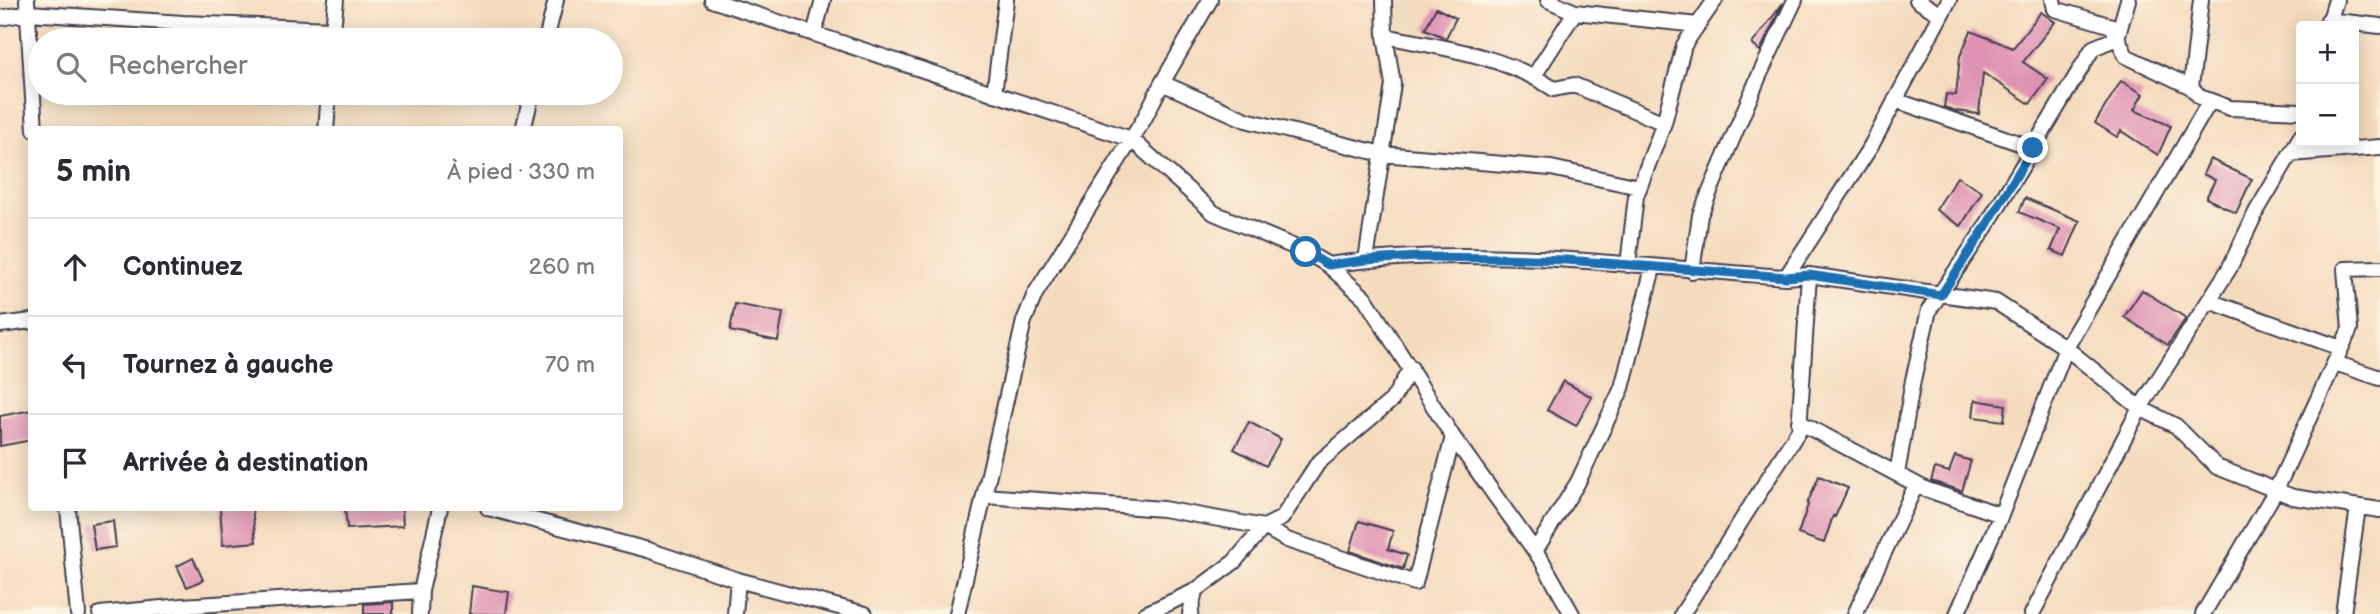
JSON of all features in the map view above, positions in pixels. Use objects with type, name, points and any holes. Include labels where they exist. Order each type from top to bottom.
[{"type":"street","points":[[334,28],[336,0]]},
{"type":"street","points":[[549,28],[556,0]]},
{"type":"street","points":[[712,0],[1131,139],[1214,213],[1306,252],[1328,265],[1365,298],[1452,437],[1535,551],[1562,607],[1572,614]]},
{"type":"street","points":[[814,34],[823,0]]},
{"type":"street","points":[[994,94],[1006,0]]},
{"type":"street","points":[[957,614],[1028,312],[1035,294],[1144,119],[1210,0]]},
{"type":"street","points":[[1366,260],[1393,84],[1385,36],[1384,0]]},
{"type":"street","points":[[1548,0],[1574,12],[1698,25]]},
{"type":"street","points":[[1628,265],[1636,196],[1664,123],[1684,45],[1715,0]]},
{"type":"street","points":[[1692,271],[1700,215],[1759,76],[1795,0]]},
{"type":"street","points":[[1917,0],[1941,15]]},
{"type":"street","points":[[1786,277],[1871,146],[1949,0]]},
{"type":"street","points":[[2053,0],[2054,9],[2112,26],[2126,56],[2191,87],[2200,97],[2230,108],[2296,111]]},
{"type":"street","points":[[2117,38],[2128,0]]},
{"type":"street","points":[[2191,87],[2201,0]]},
{"type":"street","points":[[2329,21],[2336,0]]},
{"type":"street","points":[[28,7],[29,28]]},
{"type":"street","points":[[0,18],[28,7],[246,28]]},
{"type":"street","points":[[1534,76],[1574,12]]},
{"type":"street","points":[[2359,25],[2380,26]]},
{"type":"street","points":[[1385,36],[1489,58],[1534,76],[1554,89],[1574,85],[1664,123]]},
{"type":"street","points":[[1897,474],[1913,380],[1929,310],[1985,228],[2093,48],[2117,38]]},
{"type":"street","points":[[1162,83],[1246,120],[1382,154],[1551,169],[1639,187]]},
{"type":"street","points":[[1895,100],[2033,148]]},
{"type":"street","points":[[1957,614],[2001,515],[2066,348],[2210,101]]},
{"type":"street","points":[[34,105],[35,126]]},
{"type":"street","points":[[326,126],[327,105]]},
{"type":"street","points":[[524,126],[529,105]]},
{"type":"street","points":[[2032,614],[2140,408],[2229,269],[2256,212],[2296,144]]},
{"type":"street","points":[[2290,154],[2380,147]]},
{"type":"street","points":[[1328,265],[1418,257],[1566,260],[1786,277],[1809,275],[1996,302],[2066,348],[2140,408],[2176,426],[2217,467],[2292,497],[2380,510]]},
{"type":"street","points":[[1535,551],[1578,482],[1622,388],[1653,268]]},
{"type":"street","points":[[2203,614],[2276,490],[2350,329],[2345,269],[2380,268]]},
{"type":"street","points":[[1682,614],[1799,430],[1809,275]]},
{"type":"street","points":[[2209,301],[2342,348]]},
{"type":"street","points":[[0,325],[28,322]]},
{"type":"street","points":[[2335,363],[2380,378]]},
{"type":"street","points":[[1145,614],[1195,591],[1234,562],[1264,527],[1282,518],[1318,463],[1392,400],[1411,368]]},
{"type":"street","points":[[1800,422],[1916,485],[2001,515]]},
{"type":"street","points":[[985,496],[1163,509],[1264,527],[1298,544],[1415,583],[1452,437]]},
{"type":"street","points":[[1855,614],[1916,485]]},
{"type":"street","points":[[2343,614],[2358,507]]},
{"type":"street","points":[[68,511],[78,614]]},
{"type":"street","points":[[420,614],[421,591],[439,511]]},
{"type":"street","points":[[499,511],[648,550],[738,580],[865,614]]},
{"type":"street","points":[[735,614],[738,580]]},
{"type":"street","points":[[100,614],[182,606],[421,591]]},
{"type":"street","points":[[1190,614],[1195,591]]},
{"type":"building","points":[[1783,3],[1760,51],[1752,44]]},
{"type":"building","points":[[1436,8],[1456,18],[1446,38],[1425,29]]},
{"type":"building","points":[[2041,12],[2055,22],[2023,62],[2048,79],[2030,104],[1983,73],[1979,114],[1944,107],[1946,94],[1956,95],[1960,56],[1971,31],[2013,48]]},
{"type":"building","points":[[2121,81],[2143,94],[2134,110],[2171,126],[2158,155],[2121,131],[2117,137],[2095,123]]},
{"type":"building","points":[[2210,159],[2252,179],[2236,213],[2206,198],[2215,180],[2203,174]]},
{"type":"building","points":[[1957,177],[1982,192],[1961,226],[1936,210]]},
{"type":"building","points":[[2025,198],[2080,221],[2065,256],[2051,250],[2060,229],[2019,212]]},
{"type":"building","points":[[2142,290],[2186,318],[2168,345],[2124,317]]},
{"type":"building","points":[[735,304],[783,313],[778,341],[730,331]]},
{"type":"building","points":[[1563,381],[1592,397],[1576,426],[1547,410]]},
{"type":"building","points":[[1975,400],[2006,405],[2004,421],[1973,417]]},
{"type":"building","points":[[28,411],[28,441],[0,446],[0,416]]},
{"type":"building","points":[[1249,422],[1281,439],[1266,466],[1234,449]]},
{"type":"building","points":[[1955,456],[1971,461],[1962,491],[1931,481],[1935,468],[1949,472]]},
{"type":"building","points":[[1819,476],[1848,488],[1835,517],[1833,516],[1824,543],[1798,534]]},
{"type":"building","points":[[220,511],[252,511],[256,542],[223,545]]},
{"type":"building","points":[[345,511],[402,511],[403,526],[347,529]]},
{"type":"building","points":[[113,521],[116,547],[95,550],[91,524]]},
{"type":"building","points":[[1359,521],[1393,531],[1388,549],[1407,555],[1403,569],[1350,551]]},
{"type":"building","points":[[193,558],[203,580],[187,587],[177,566]]},
{"type":"building","points":[[472,586],[509,592],[506,614],[469,614]]},
{"type":"building","points":[[393,602],[393,614],[364,614],[364,604]]},
{"type":"route","points":[[1306,252],[1328,265],[1418,257],[1566,260],[1786,277],[1809,275],[1941,295],[2033,148]]}]
